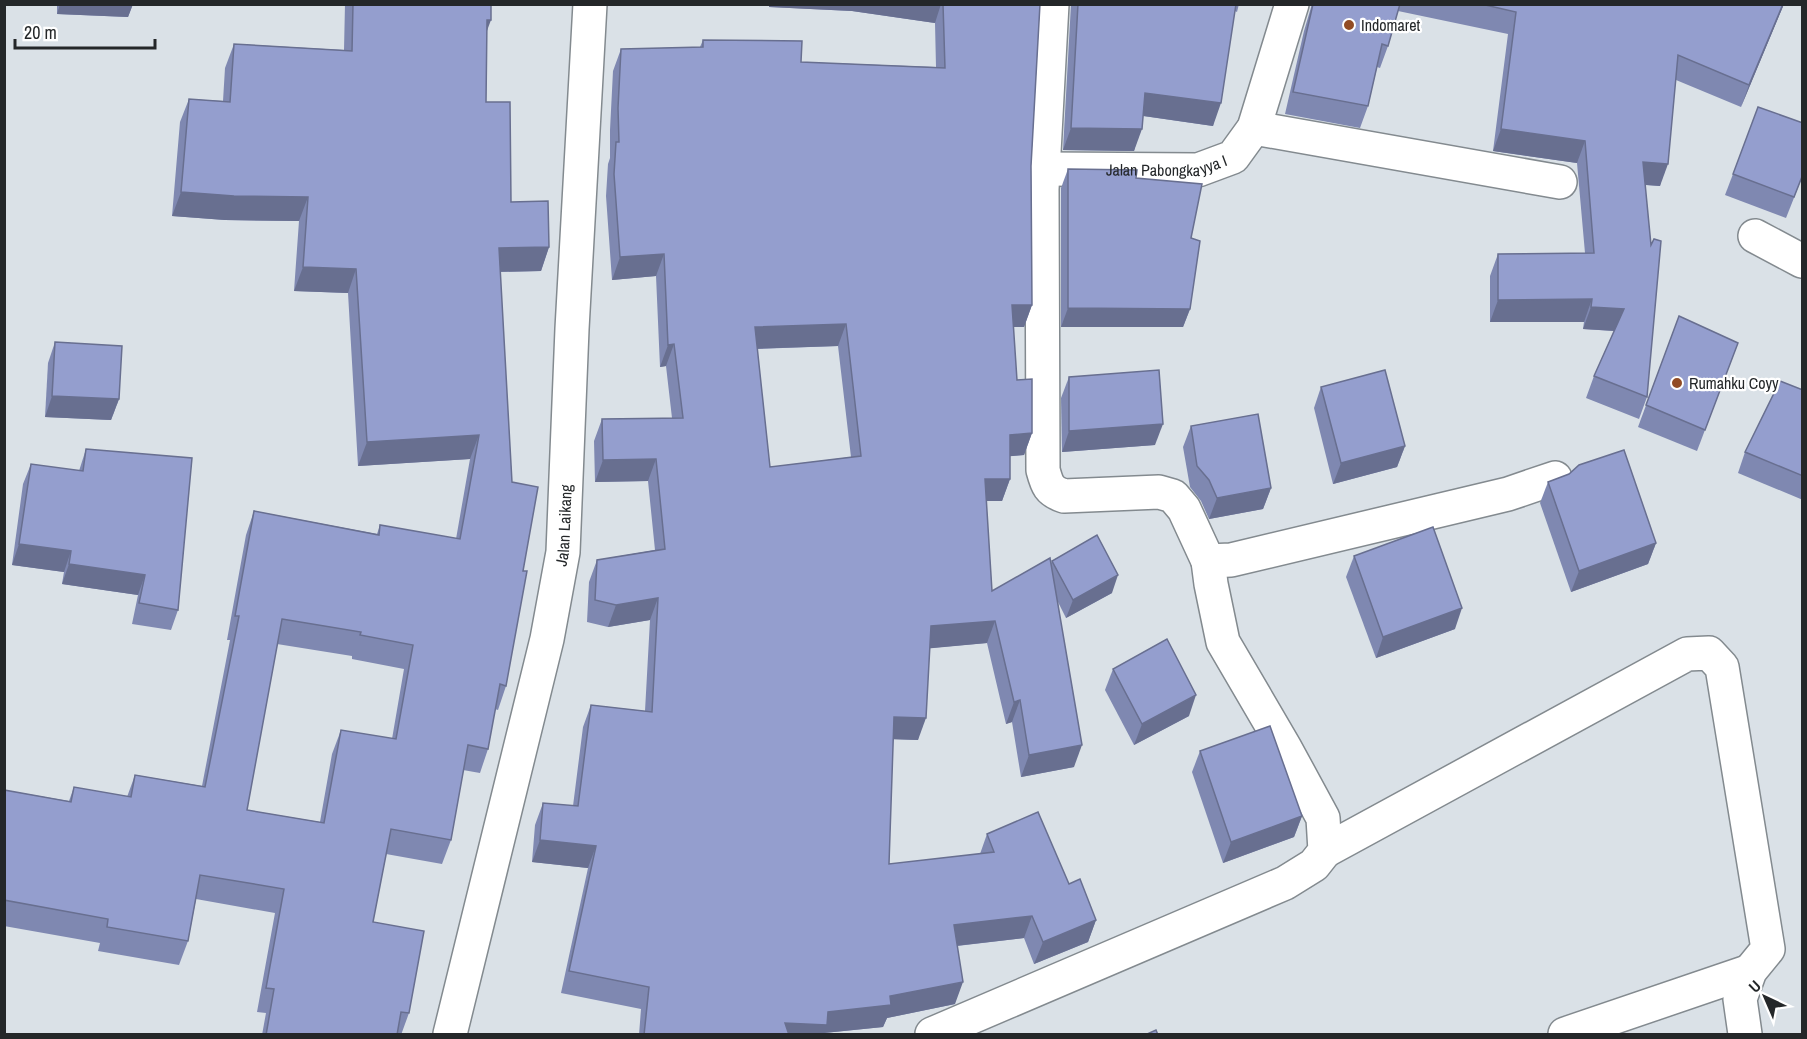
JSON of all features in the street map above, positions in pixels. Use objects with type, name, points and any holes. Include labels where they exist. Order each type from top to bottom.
[{"type":"street","name":"Jalan Laikang","points":[[450,1035],[547,639],[562,552],[590,4]]},
{"type":"street","points":[[1052,4],[1043,169],[1043,470],[1048,488],[1065,496],[1159,492],[1173,496],[1184,509],[1208,561],[1223,642],[1323,818],[1325,851]]},
{"type":"street","name":"Jalan Pabongkayya I","points":[[1043,169],[1198,170],[1233,157],[1254,128],[1292,4]]},
{"type":"street","points":[[1254,128],[1560,182]]},
{"type":"street","points":[[1755,236],[1803,261]]},
{"type":"street","points":[[1208,561],[1231,560],[1508,494],[1555,478]]},
{"type":"street","points":[[932,1035],[1285,883],[1314,865],[1325,851],[1687,654],[1709,653],[1722,667],[1768,949],[1750,971],[1740,999],[1745,1035]]},
{"type":"street","points":[[1565,1035],[1750,971]]},
{"type":"building","points":[[353,4],[491,4],[491,20],[487,20],[486,102],[510,102],[511,202],[548,201],[549,247],[499,248],[512,482],[538,487],[523,571],[527,571],[506,686],[500,684],[488,749],[468,745],[451,840],[391,829],[373,922],[424,931],[409,1013],[401,1012],[397,1035],[266,1035],[274,989],[266,988],[284,889],[200,875],[188,941],[107,927],[108,919],[4,900],[4,790],[71,802],[74,787],[131,797],[135,775],[205,787],[239,616],[235,616],[254,511],[379,535],[380,525],[460,539],[479,435],[367,442],[356,269],[303,267],[308,197],[234,196],[181,192],[189,99],[230,102],[234,44],[352,51]],"holes":[[[282,619],[361,632],[360,635],[413,645],[396,739],[341,730],[324,823],[247,810]]]},
{"type":"building","points":[[943,4],[1040,4],[1031,166],[1032,305],[1012,305],[1017,380],[1032,379],[1032,433],[1010,435],[1010,479],[985,479],[992,591],[1050,558],[1082,745],[1029,755],[1020,700],[1014,702],[995,621],[931,626],[926,718],[894,717],[889,864],[994,852],[987,834],[1038,812],[1069,884],[1080,879],[1096,920],[1043,942],[1032,916],[954,925],[963,982],[890,996],[891,1005],[828,1012],[827,1025],[785,1023],[789,1035],[644,1035],[649,987],[569,971],[596,846],[540,840],[543,803],[578,806],[591,705],[652,712],[658,598],[616,605],[595,600],[597,560],[665,549],[656,459],[603,460],[602,419],[683,418],[674,344],[668,345],[664,254],[620,257],[614,174],[616,142],[619,142],[621,49],[703,47],[703,40],[802,41],[801,62],[945,68]],"holes":[[[846,324],[861,456],[770,467],[755,327]]]},
{"type":"building","points":[[1078,4],[1236,4],[1221,103],[1145,93],[1142,129],[1071,128]]},
{"type":"building","points":[[1313,4],[1400,4],[1388,46],[1382,44],[1368,106],[1293,92]]},
{"type":"building","points":[[1481,4],[1783,4],[1749,85],[1678,55],[1668,164],[1643,162],[1651,245],[1654,239],[1661,241],[1647,397],[1594,376],[1624,309],[1591,307],[1592,299],[1498,300],[1498,254],[1594,253],[1585,141],[1501,129],[1516,12]]},
{"type":"building","points":[[1758,107],[1803,123],[1803,174],[1794,197],[1733,174]]},
{"type":"building","points":[[1068,169],[1137,170],[1136,178],[1202,184],[1191,238],[1200,241],[1190,309],[1068,308]]},
{"type":"building","name":"Rumahku Coyy","points":[[1679,316],[1738,343],[1705,430],[1646,405]]},
{"type":"building","points":[[55,342],[122,346],[119,399],[52,396]]},
{"type":"building","points":[[1159,370],[1163,424],[1069,431],[1069,377]]},
{"type":"building","points":[[1385,370],[1405,446],[1341,463],[1321,387]]},
{"type":"building","points":[[1780,381],[1803,390],[1803,476],[1745,452]]},
{"type":"building","points":[[1258,414],[1271,488],[1217,498],[1209,480],[1197,466],[1191,426]]},
{"type":"building","points":[[86,449],[192,458],[178,610],[139,603],[145,575],[69,564],[71,551],[19,544],[31,464],[83,471]]},
{"type":"building","points":[[1624,450],[1656,543],[1579,571],[1548,482],[1569,474],[1579,465]]},
{"type":"building","points":[[1433,527],[1462,608],[1383,637],[1354,556]]},
{"type":"building","points":[[1097,535],[1118,575],[1073,600],[1052,561]]},
{"type":"building","points":[[1167,639],[1196,695],[1142,724],[1113,669]]},
{"type":"building","points":[[1270,726],[1302,816],[1231,842],[1200,751]]},
{"type":"building","points":[[1156,1030],[1158,1035],[1145,1035]]},
{"type":"place","name":"Indomaret","points":[[1349,25]]},
{"type":"place","name":"Rumahku Coyy","points":[[1677,383]]}]
